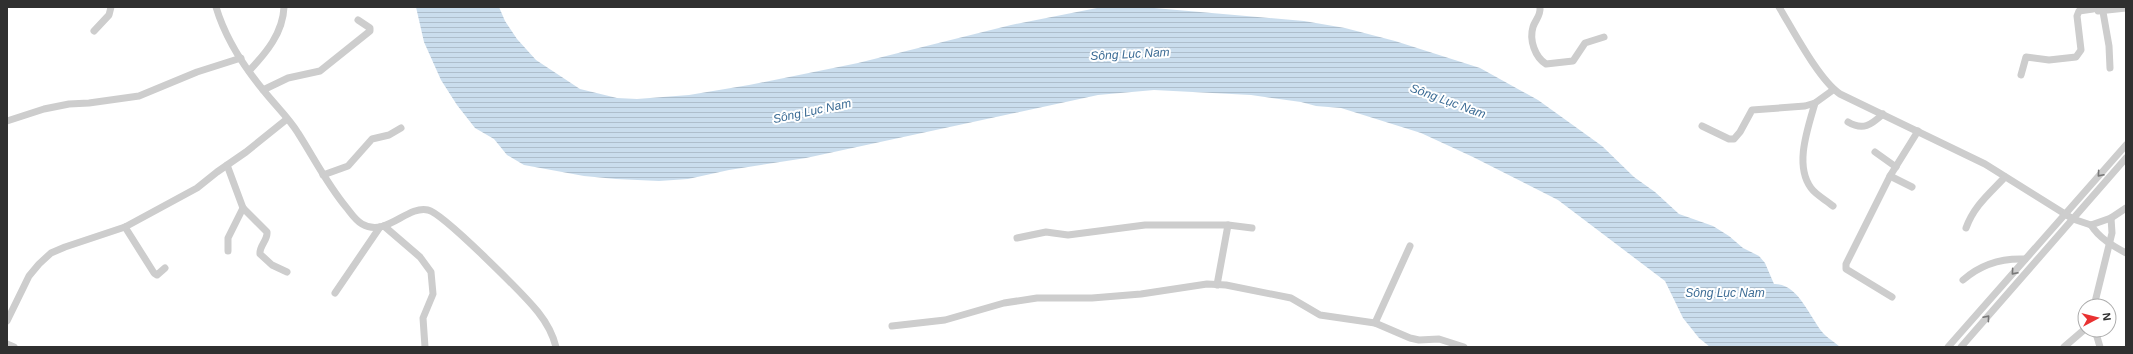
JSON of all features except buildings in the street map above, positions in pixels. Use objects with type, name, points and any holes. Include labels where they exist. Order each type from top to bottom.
[{"type":"street","points":[[94,31],[109,15],[111,7]]},
{"type":"street","points":[[216,7],[248,71],[298,132],[331,189],[356,220],[366,226],[382,227],[421,210],[429,210],[441,217],[466,239],[539,312],[556,347]]},
{"type":"street","points":[[248,71],[262,58],[274,41],[283,16],[284,7]]},
{"type":"street","points":[[1540,7],[1539,17],[1533,27],[1532,32],[1538,56],[1546,64],[1573,61],[1585,43],[1604,37]]},
{"type":"street","points":[[1778,7],[1833,90],[1979,161],[2073,219],[2091,225],[2111,218],[2126,208]]},
{"type":"street","points":[[2021,75],[2026,57],[2049,60],[2076,57],[2081,50],[2077,16],[2079,11],[2092,8],[2103,12],[2126,8]]},
{"type":"street","points":[[2103,12],[2109,46],[2110,68]]},
{"type":"street","points":[[263,90],[288,78],[311,74],[324,68],[370,31],[370,28],[358,20]]},
{"type":"street","points":[[7,121],[44,109],[69,104],[89,103],[139,96],[190,75],[241,58]]},
{"type":"street","points":[[1702,126],[1729,139],[1734,139],[1740,132],[1752,110],[1792,108],[1815,103],[1833,90]]},
{"type":"street","points":[[1815,103],[1808,130],[1803,168],[1810,188],[1833,206]]},
{"type":"street","points":[[1848,122],[1861,128],[1867,127],[1883,114]]},
{"type":"street","points":[[7,321],[29,276],[51,253],[125,227],[197,188],[246,152],[287,118]]},
{"type":"street","points":[[323,175],[348,166],[372,139],[389,135],[401,128]]},
{"type":"street","points":[[1892,296],[1846,269],[1846,264],[1890,176],[1918,131]]},
{"type":"street","points":[[1948,347],[2126,145]]},
{"type":"street","points":[[1875,152],[1896,167]]},
{"type":"street","points":[[1961,347],[2126,158]]},
{"type":"street","points":[[227,165],[242,208],[267,232],[267,236],[260,250],[260,254],[272,265],[287,272]]},
{"type":"street","points":[[1890,176],[1912,187]]},
{"type":"street","points":[[1966,228],[1970,218],[1980,202],[2005,177]]},
{"type":"street","points":[[228,251],[228,238],[242,208]]},
{"type":"street","points":[[2096,298],[2109,243],[2111,218]]},
{"type":"street","points":[[1017,238],[1046,232],[1068,235],[1145,224],[1228,225],[1252,228]]},
{"type":"street","points":[[1217,285],[1228,225]]},
{"type":"street","points":[[2091,225],[2095,231],[2109,243],[2126,254]]},
{"type":"street","points":[[125,227],[154,273],[157,275],[165,268]]},
{"type":"street","points":[[335,293],[382,227]]},
{"type":"street","points":[[382,227],[420,257],[431,272],[433,294],[423,318],[425,347]]},
{"type":"street","points":[[1375,323],[1410,246]]},
{"type":"street","points":[[1962,280],[1970,273],[2001,260],[2025,259]]},
{"type":"street","points":[[892,326],[945,320],[1004,303],[1037,298],[1099,297],[1141,294],[1186,286],[1217,285],[1291,298],[1320,315],[1375,323],[1410,338],[1419,340],[1439,339],[1464,347]]},
{"type":"street","points":[[2064,347],[2077,336]]},
{"type":"street","points":[[7,344],[14,347]]},
{"type":"water","name":"Sông Lục Nam","points":[[416,7],[499,7],[505,21],[517,39],[536,60],[580,89],[617,98],[637,99],[689,95],[749,85],[858,63],[1011,25],[1097,8],[1154,8],[1304,21],[1345,28],[1395,41],[1480,68],[1538,100],[1602,146],[1634,177],[1655,192],[1679,214],[1713,226],[1729,236],[1743,248],[1759,256],[1765,263],[1774,284],[1782,285],[1790,289],[1802,302],[1823,333],[1840,347],[1710,347],[1699,338],[1683,318],[1665,281],[1558,200],[1473,157],[1421,133],[1341,108],[1316,106],[1301,102],[1251,95],[1154,90],[1098,95],[806,158],[729,170],[688,179],[659,181],[616,179],[584,176],[524,165],[507,155],[494,139],[475,128],[457,105],[441,80],[424,42]]}]
